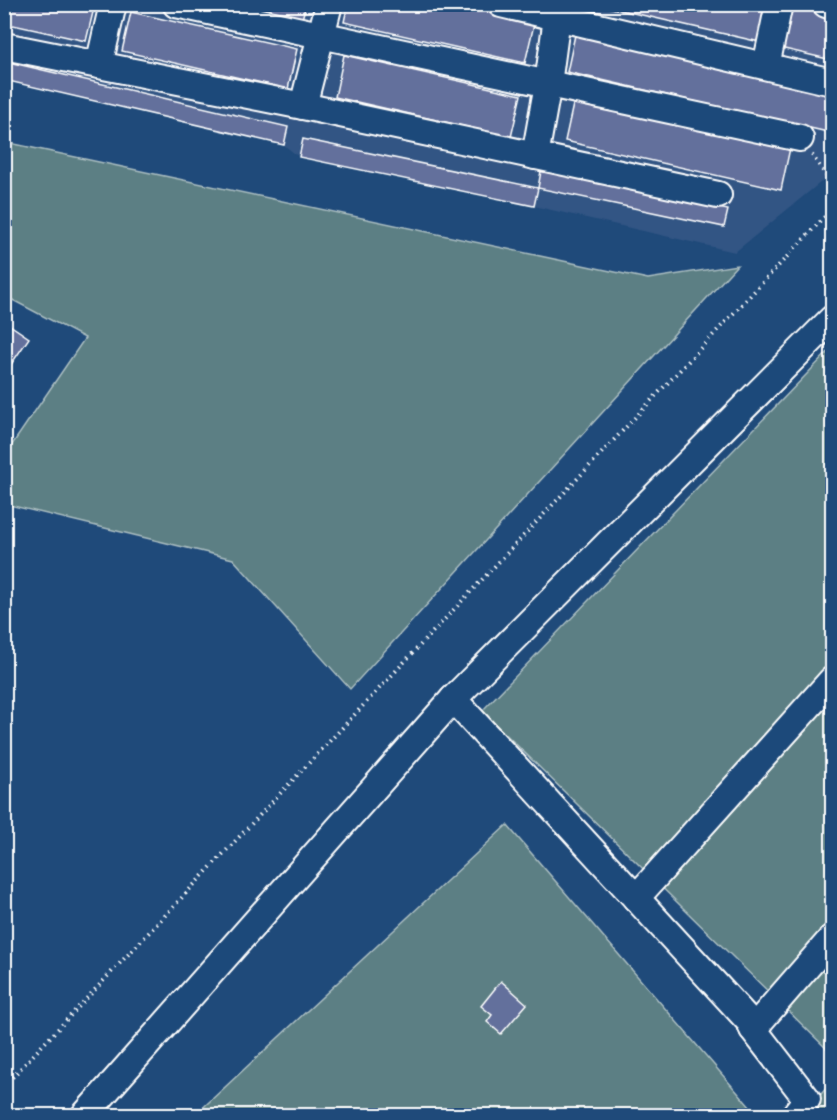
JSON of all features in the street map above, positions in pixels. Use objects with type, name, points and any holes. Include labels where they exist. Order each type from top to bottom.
[{"type":"lane","points":[[99,65],[112,4]]},
{"type":"lane","points":[[176,4],[800,138]]},
{"type":"lane","points":[[303,106],[329,4]]},
{"type":"lane","points":[[501,4],[559,11],[832,82]]},
{"type":"lane","points":[[766,66],[779,4]]},
{"type":"lane","points":[[826,4],[832,6]]},
{"type":"lane","points":[[535,156],[559,11]]},
{"type":"lane","points":[[4,46],[303,106],[718,195]]},
{"type":"lane","points":[[84,1116],[453,699],[832,320]]},
{"type":"lane","points":[[636,898],[832,680]]},
{"type":"lane","points":[[453,699],[750,1023],[807,1099],[794,1116]]},
{"type":"lane","points":[[753,1029],[832,938]]},
{"type":"path","points":[[800,138],[832,184]]},
{"type":"path","points":[[4,1086],[832,209]]},
{"type":"shaded area","points":[[5,5],[832,5],[832,173],[735,252],[534,206],[299,157],[284,145],[5,80]]},
{"type":"green space","points":[[5,142],[648,279],[737,265],[350,689],[233,559],[5,504],[5,455],[85,338],[5,296]]},
{"type":"green space","points":[[832,348],[832,1054],[482,711]]},
{"type":"green space","points":[[507,825],[757,1115],[194,1116]]},
{"type":"green space","points":[[832,1082],[832,1115],[802,1115]]},
{"type":"building","points":[[4,4],[95,4],[86,41],[4,23]]},
{"type":"building","points":[[220,4],[306,4],[301,23]]},
{"type":"building","points":[[348,4],[466,4],[535,20],[525,63],[344,22]]},
{"type":"building","points":[[594,4],[768,4],[760,42]]},
{"type":"building","points":[[789,6],[832,16],[832,60],[780,48]]},
{"type":"building","points":[[131,12],[297,49],[288,89],[122,51]]},
{"type":"building","points":[[575,35],[832,93],[832,133],[567,72]]},
{"type":"building","points":[[344,55],[521,95],[511,137],[335,97]]},
{"type":"building","points":[[4,61],[288,127],[284,145],[4,80]]},
{"type":"building","points":[[574,100],[790,148],[781,190],[565,141]]},
{"type":"building","points":[[303,139],[538,188],[534,206],[299,157]]},
{"type":"building","points":[[541,171],[728,210],[724,227],[538,188]]},
{"type":"building","points":[[4,321],[29,338],[10,366],[4,362]]},
{"type":"building","points":[[501,981],[527,1004],[501,1034],[487,1022],[492,1015],[481,1006]]}]
